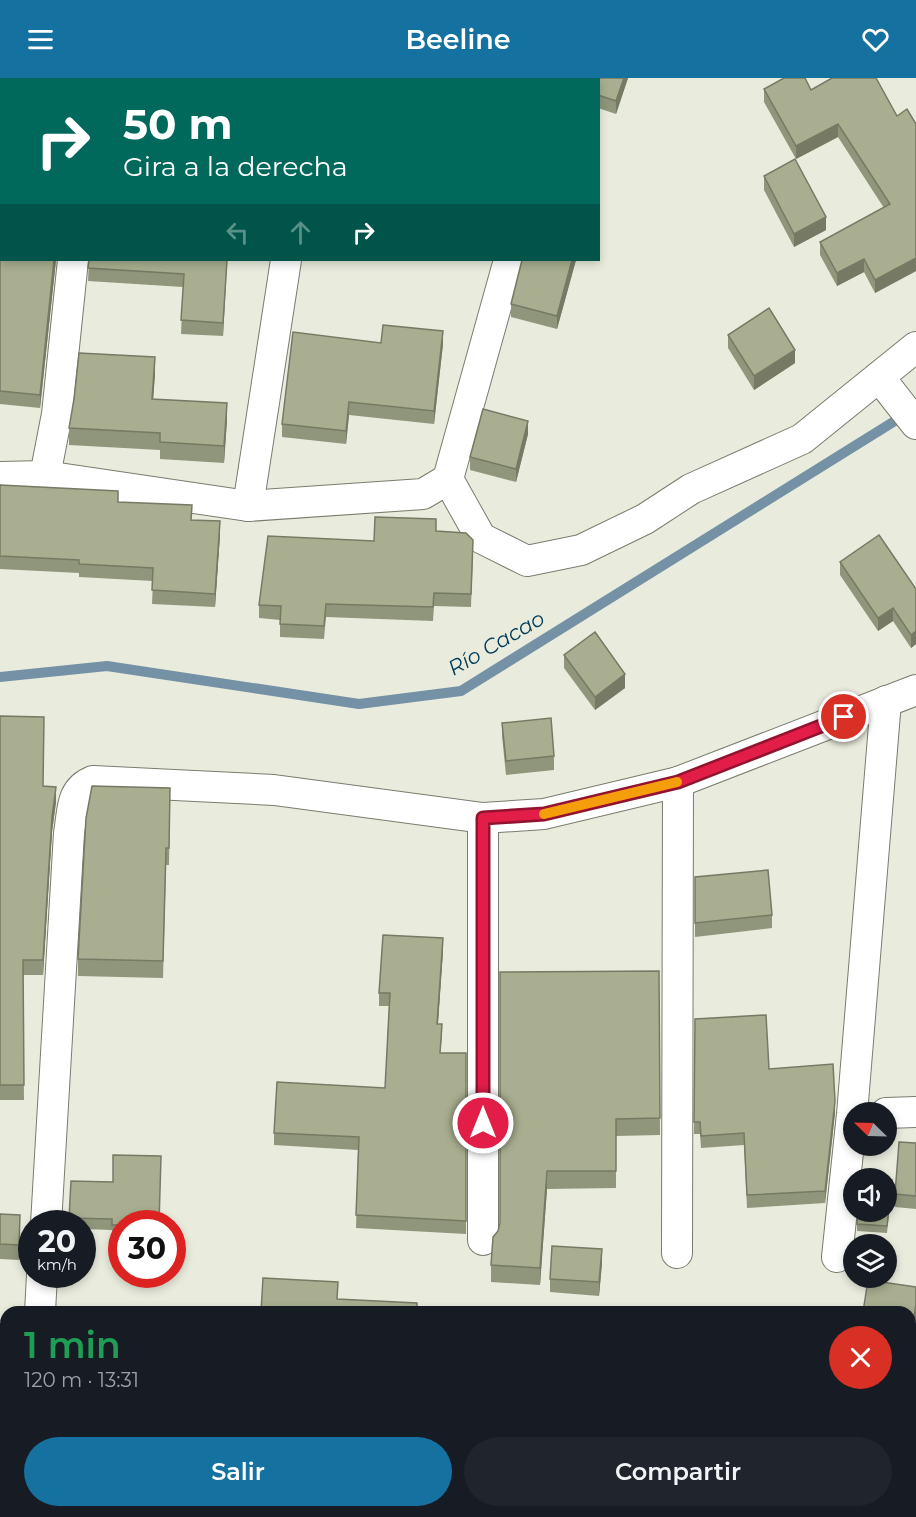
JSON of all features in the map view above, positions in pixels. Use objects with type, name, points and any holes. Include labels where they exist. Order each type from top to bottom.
[{"type":"street","points":[[45,476],[57,414],[73,261]]},
{"type":"street","points":[[248,506],[286,261]]},
{"type":"street","points":[[0,477],[45,476],[248,506],[423,494],[448,479],[509,261]]},
{"type":"street","points":[[448,479],[481,538],[527,561],[581,550],[645,519],[691,489],[802,439],[886,386],[916,347]]},
{"type":"street","points":[[886,386],[916,424]]},
{"type":"street","points":[[46,1210],[69,833],[75,796],[82,785],[93,781],[274,790],[483,818],[544,814],[678,782],[916,690]]},
{"type":"street","points":[[854,1102],[886,701]]},
{"type":"street","points":[[677,1253],[678,782]]},
{"type":"street","points":[[483,818],[483,1240]]},
{"type":"street","points":[[897,1113],[916,1112]]},
{"type":"street","points":[[837,1257],[848,1156]]},
{"type":"street","points":[[40,1306],[41,1288]]},
{"type":"building","points":[[600,78],[624,78],[616,101],[600,96]]},
{"type":"building","points":[[784,78],[805,78],[811,90],[832,78],[876,78],[897,116],[907,109],[916,124],[916,258],[875,280],[864,259],[837,273],[820,242],[890,204],[838,124],[796,146],[764,89]]},
{"type":"building","points":[[795,159],[826,217],[794,234],[764,176]]},
{"type":"building","points":[[0,261],[54,261],[40,395],[0,391]]},
{"type":"building","points":[[89,261],[227,261],[223,323],[181,320],[184,274],[88,268]]},
{"type":"building","points":[[522,261],[572,261],[557,316],[511,304]]},
{"type":"building","points":[[769,308],[795,350],[754,376],[728,335]]},
{"type":"building","points":[[383,325],[443,331],[434,411],[349,402],[346,431],[282,424],[293,332],[381,343]]},
{"type":"building","points":[[79,353],[155,357],[152,399],[227,403],[224,446],[160,442],[160,433],[69,428]]},
{"type":"building","points":[[483,409],[528,421],[516,469],[470,457]]},
{"type":"building","points":[[0,485],[118,491],[118,502],[192,505],[191,520],[220,521],[215,594],[152,590],[153,568],[79,564],[79,560],[0,556]]},
{"type":"building","points":[[375,517],[436,519],[436,531],[466,533],[473,540],[471,594],[434,593],[433,607],[326,604],[324,626],[280,624],[281,606],[259,605],[268,536],[374,541]]},
{"type":"building","points":[[879,535],[916,589],[916,631],[911,635],[893,608],[878,618],[840,562]]},
{"type":"building","points":[[595,632],[625,674],[595,697],[564,655]]},
{"type":"building","points":[[0,716],[44,717],[43,786],[56,787],[43,960],[23,960],[24,1085],[0,1085]]},
{"type":"building","points":[[551,718],[554,756],[506,761],[502,723]]},
{"type":"building","points":[[92,786],[170,788],[163,961],[78,959],[86,818]]},
{"type":"building","points":[[768,870],[772,915],[695,923],[695,877]]},
{"type":"building","points":[[383,935],[443,938],[437,1024],[442,1024],[440,1053],[466,1053],[466,1221],[356,1215],[359,1137],[274,1133],[277,1082],[385,1088],[390,993],[379,993]]},
{"type":"building","points":[[659,971],[660,1118],[616,1119],[616,1171],[547,1171],[540,1268],[491,1265],[493,1237],[500,1223],[500,972]]},
{"type":"building","points":[[766,1015],[769,1069],[833,1064],[835,1101],[825,1191],[747,1195],[744,1133],[701,1136],[700,1122],[694,1122],[695,1019]]},
{"type":"building","points":[[899,1142],[916,1143],[916,1196],[897,1194]]},
{"type":"building","points":[[113,1155],[161,1156],[159,1210],[108,1210],[108,1219],[96,1219],[96,1210],[69,1210],[71,1181],[113,1182]]},
{"type":"building","points":[[0,1214],[18,1215],[18,1245],[0,1244]]},
{"type":"building","points":[[857,1222],[887,1222],[887,1226],[857,1224]]},
{"type":"building","points":[[552,1246],[602,1249],[599,1282],[550,1279]]},
{"type":"building","points":[[263,1278],[338,1282],[337,1299],[417,1303],[417,1306],[261,1306]]},
{"type":"building","points":[[897,1284],[916,1287],[916,1306],[864,1306],[867,1288],[897,1288]]},
{"type":"waterway","name":"Río Cacao","points":[[0,677],[107,666],[359,704],[461,691],[906,414]]},
{"type":"slow traffic","points":[[544,814],[677,782]]},
{"type":"route","points":[[483,1123],[483,818],[544,814],[678,782],[844,717]]}]
